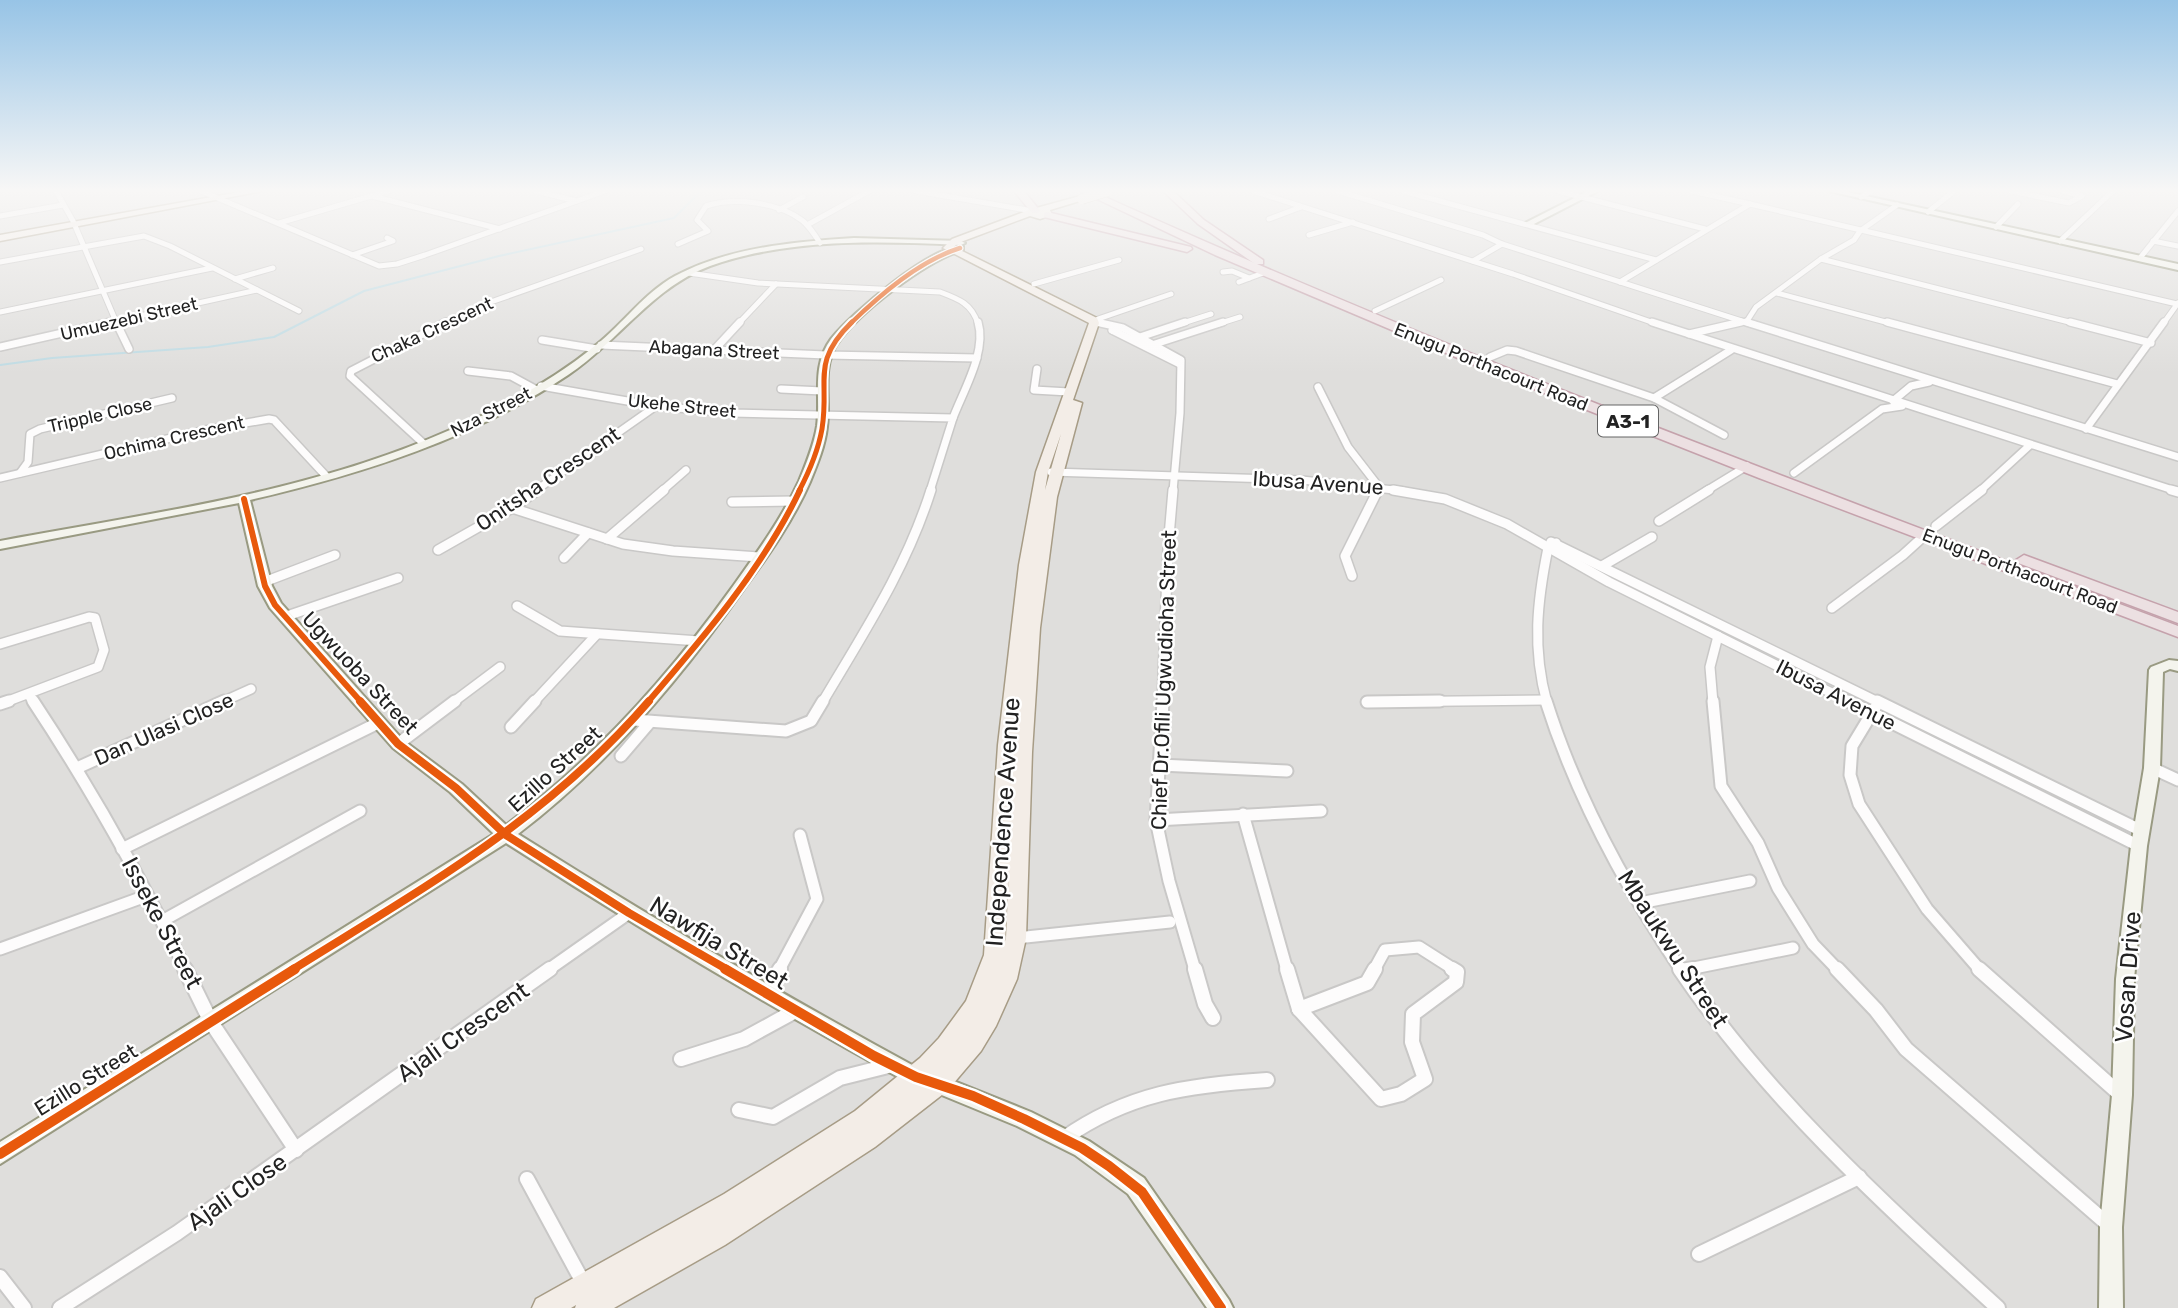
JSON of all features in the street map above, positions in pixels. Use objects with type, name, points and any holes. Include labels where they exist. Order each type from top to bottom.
[{"type":"highway","points":[[1197,252],[1258,271]]},
{"type":"highway","name":"Enugu Porthacourt Road","points":[[1214,252],[1451,352],[1746,466],[1931,531],[2178,632]]},
{"type":"highway","name":"A3-1","points":[[1221,252],[1258,271],[1375,311],[1794,473],[1931,531],[2178,618]]},
{"type":"highway","points":[[1236,252],[1258,271]]},
{"type":"main road","points":[[966,252],[1098,322]]},
{"type":"main road","points":[[967,252],[1034,284],[1098,322]]},
{"type":"main road","name":"Independence Avenue","points":[[589,1308],[620,1280],[708,1219],[831,1142],[916,1077],[964,1024],[981,992],[994,956],[1010,702],[1026,565],[1070,398],[1098,322]]},
{"type":"main road","name":"Independence Avenue","points":[[545,1308],[585,1286],[620,1280],[790,1190],[867,1139],[939,1084],[973,1044],[1006,979],[1016,938],[1028,668],[1050,496],[1050,472]]},
{"type":"street","points":[[0,262],[52,252]]},
{"type":"street","points":[[85,252],[101,292],[129,349]]},
{"type":"street","points":[[178,252],[299,312]]},
{"type":"street","points":[[345,252],[379,266],[397,264],[432,252]]},
{"type":"street","points":[[352,255],[361,252]]},
{"type":"street","name":"Chaka Crescent","points":[[424,444],[355,383],[350,376],[351,371],[438,325],[536,284],[633,252]]},
{"type":"street","name":"Nza Street","points":[[0,545],[244,499],[424,444],[489,416],[538,388],[599,347],[645,301],[689,272],[762,252]]},
{"type":"street","points":[[826,355],[844,331],[934,258],[946,252]]},
{"type":"street","points":[[1445,252],[1731,351],[2178,492]]},
{"type":"street","points":[[1473,261],[1488,252]]},
{"type":"street","points":[[1527,252],[1930,382],[2178,457]]},
{"type":"street","points":[[1629,252],[1656,260]]},
{"type":"street","points":[[1620,282],[1669,252]]},
{"type":"street","points":[[1688,334],[1745,323],[1751,318],[1756,307],[1833,252]]},
{"type":"street","points":[[1952,252],[2178,304],[2151,343],[2117,384],[2087,429]]},
{"type":"street","points":[[2112,252],[2178,267]]},
{"type":"street","points":[[2140,258],[2145,252]]},
{"type":"street","points":[[1821,259],[2151,343]]},
{"type":"street","points":[[1034,284],[1119,260]]},
{"type":"street","points":[[0,312],[212,268]]},
{"type":"street","points":[[235,279],[273,268]]},
{"type":"street","points":[[1223,272],[1258,271]]},
{"type":"street","points":[[1239,282],[1258,271]]},
{"type":"street","points":[[621,756],[642,721],[786,731],[811,721],[894,581],[917,534],[954,418],[977,358],[981,330],[966,303],[945,293],[776,284],[689,272]]},
{"type":"street","points":[[1375,311],[1441,280]]},
{"type":"street","points":[[714,350],[776,284]]},
{"type":"street","name":"Umuezebi Street","points":[[0,347],[257,290]]},
{"type":"street","points":[[1777,293],[2117,384]]},
{"type":"street","points":[[1098,322],[1171,294]]},
{"type":"street","points":[[1140,337],[1211,314]]},
{"type":"street","points":[[1155,344],[1240,317]]},
{"type":"street","points":[[1098,322],[1140,337],[1180,357],[1180,413],[1174,475]]},
{"type":"street","points":[[1098,322],[1180,364]]},
{"type":"street","name":"Abagana Street","points":[[542,340],[599,347],[977,358]]},
{"type":"street","points":[[1490,357],[1507,350],[1516,351],[1654,398],[1724,435],[1711,442]]},
{"type":"street","points":[[1654,398],[1731,351]]},
{"type":"street","name":"Ezillo Street","points":[[0,1154],[506,835],[642,721],[759,557],[795,501],[811,466],[824,416],[821,376],[826,355]]},
{"type":"street","points":[[1037,369],[1034,390],[1070,398]]},
{"type":"street","name":"Ukehe Street","points":[[468,371],[511,376],[538,388],[656,406],[824,416],[954,418]]},
{"type":"street","points":[[1899,371],[1911,386]]},
{"type":"street","points":[[1893,401],[1911,386],[1930,382]]},
{"type":"street","points":[[1318,387],[1348,447],[1379,487],[1345,556],[1352,576]]},
{"type":"street","points":[[781,388],[822,391]]},
{"type":"street","name":"Tripple Close","points":[[20,474],[28,462],[30,434],[64,423],[172,398]]},
{"type":"street","name":"Onitsha Crescent","points":[[438,550],[512,508],[656,406]]},
{"type":"street","points":[[1794,473],[1882,409],[1894,406],[1913,407]]},
{"type":"street","name":"Ochima Crescent","points":[[0,478],[205,430],[269,419],[283,428],[326,476]]},
{"type":"street","points":[[1832,608],[1972,499],[2030,445]]},
{"type":"street","points":[[1659,521],[1746,466]]},
{"type":"street","points":[[607,539],[686,470]]},
{"type":"street","name":"Ibusa Avenue","points":[[1050,472],[1302,480],[1379,487],[1445,499],[1602,566],[1876,708],[2140,838]]},
{"type":"street","name":"Chief Dr.Ofili Ugwudioha Street","points":[[1174,475],[1168,548],[1156,820],[1169,881],[1205,1004],[1213,1018]]},
{"type":"street","name":"Ugwuoba Street","points":[[244,499],[264,582],[284,617],[360,698],[398,744],[456,788],[506,835]]},
{"type":"street","points":[[732,502],[795,501]]},
{"type":"street","points":[[512,508],[607,539],[648,548],[759,557]]},
{"type":"street","points":[[564,558],[588,533]]},
{"type":"street","points":[[1602,566],[1652,537]]},
{"type":"street","name":"Ibusa Avenue","points":[[1552,546],[1718,636],[1876,708]]},
{"type":"street","name":"Mbaukwu Street","points":[[1552,546],[1537,603],[1536,644],[1546,700],[1577,780],[1619,869],[1682,971],[1719,1022],[1765,1077],[1859,1177],[1998,1308]]},
{"type":"street","points":[[264,582],[335,555]]},
{"type":"street","points":[[284,617],[398,578]]},
{"type":"street","points":[[517,606],[560,631],[699,641]]},
{"type":"street","points":[[0,644],[81,618],[95,618],[104,649],[102,663],[86,672],[0,704]]},
{"type":"street","points":[[512,727],[597,634]]},
{"type":"street","points":[[1718,636],[1710,667],[1721,786],[1758,843],[1778,888],[1813,944],[1877,1010],[1906,1049],[2111,1227]]},
{"type":"street","name":"Vosan Drive","points":[[2111,1308],[2111,1227],[2122,1095],[2125,979],[2140,838],[2152,768],[2156,670],[2169,664],[2178,666]]},
{"type":"street","points":[[398,744],[500,667]]},
{"type":"street","name":"Dan Ulasi Close","points":[[77,768],[251,689]]},
{"type":"street","name":"Isseke Street","points":[[29,695],[77,768],[162,921],[211,1022],[296,1150]]},
{"type":"street","points":[[1367,702],[1546,700]]},
{"type":"street","points":[[1876,708],[1852,746],[1850,775],[1859,804],[1902,872],[1927,909],[1984,975],[2122,1095]]},
{"type":"street","points":[[122,849],[378,723]]},
{"type":"street","points":[[1160,765],[1287,771]]},
{"type":"street","points":[[2152,768],[2178,780]]},
{"type":"street","points":[[162,921],[360,811]]},
{"type":"street","points":[[1156,820],[1321,811]]},
{"type":"street","points":[[1243,814],[1261,885],[1299,1009],[1381,1099],[1401,1094],[1425,1079],[1412,1041],[1413,1014],[1456,982],[1457,972],[1419,947],[1385,950],[1367,984],[1299,1009]]},
{"type":"street","name":"Nawfija Street","points":[[506,835],[629,913],[795,1011],[916,1077]]},
{"type":"street","name":"Nawfija Street","points":[[767,993],[817,899],[800,835]]},
{"type":"street","points":[[1640,903],[1750,881]]},
{"type":"street","points":[[0,949],[146,896]]},
{"type":"street","name":"Ajali Crescent","points":[[296,1150],[629,913]]},
{"type":"street","points":[[1016,938],[1170,922]]},
{"type":"street","points":[[1682,971],[1793,947]]},
{"type":"street","points":[[681,1059],[744,1039],[795,1011]]},
{"type":"street","points":[[739,1110],[773,1117],[840,1078],[892,1065]]},
{"type":"street","points":[[916,1077],[1012,1114],[1109,1166],[1142,1192],[1221,1308]]},
{"type":"street","points":[[1063,1140],[1094,1116],[1178,1087],[1267,1080]]},
{"type":"street","name":"Ajali Close","points":[[65,1305],[177,1233],[296,1150]]},
{"type":"street","points":[[1699,1254],[1859,1177]]},
{"type":"street","points":[[527,1179],[585,1286]]},
{"type":"street","points":[[0,1277],[24,1308]]},
{"type":"shaded area","points":[[0,252],[2178,252],[2178,1308],[0,1308]]},
{"type":"waterway","points":[[0,365],[52,358],[208,347],[274,337],[364,291],[517,252]]},
{"type":"cycle path","points":[[0,1154],[478,854],[514,828],[582,771],[643,708],[700,640],[758,561],[787,516],[819,443],[824,408],[823,370],[834,342],[893,287],[948,252]]},
{"type":"cycle path","points":[[244,499],[265,586],[275,605],[398,744],[456,788],[506,835],[629,913],[874,1056],[916,1077],[973,1096],[1082,1148],[1142,1192],[1221,1308]]}]
